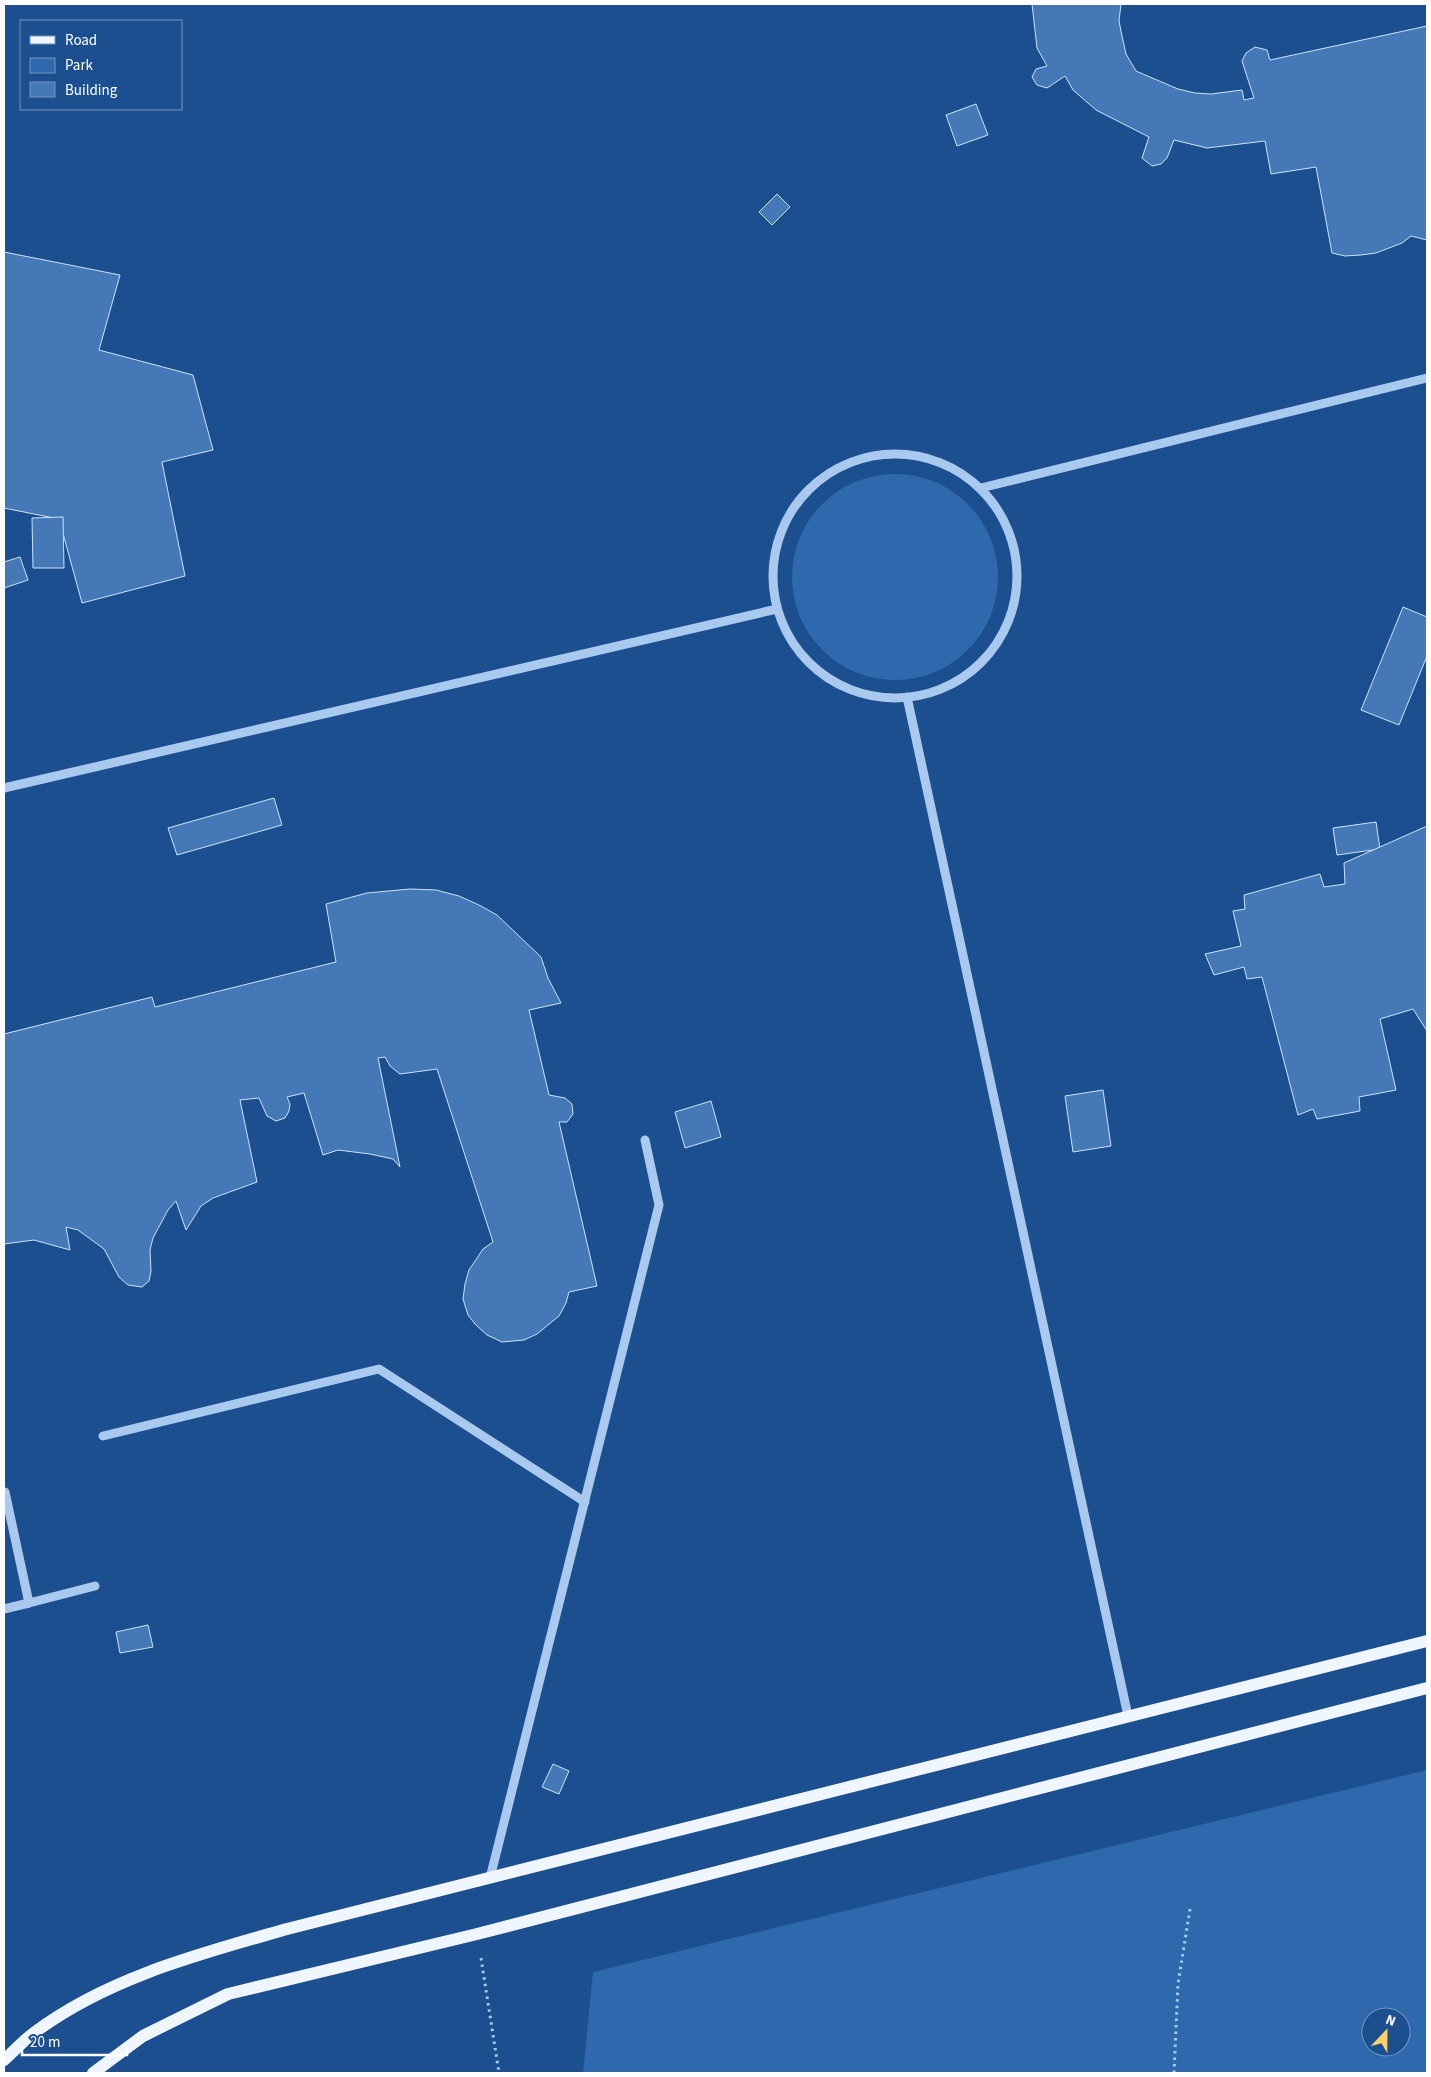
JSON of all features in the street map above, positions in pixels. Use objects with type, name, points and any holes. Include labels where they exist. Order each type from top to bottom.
[{"type":"main road","points":[[4,2060],[34,2032],[92,1996],[174,1962],[288,1929],[1427,1641]]},
{"type":"main road","points":[[93,2073],[143,2036],[228,1994],[477,1934],[1427,1688]]},
{"type":"street","points":[[980,488],[1427,378]]},
{"type":"street","points":[[882,454],[918,456],[952,467],[980,488],[1002,516],[1015,548],[1017,582],[1011,616],[995,647],[971,672],[941,689],[907,697],[873,696],[841,685],[813,666],[791,640],[777,609],[772,574],[778,539],[794,507],[818,481],[848,462],[882,454]]},
{"type":"street","points":[[4,788],[777,609]]},
{"type":"street","points":[[907,697],[1128,1716]]},
{"type":"street","points":[[490,1878],[659,1205],[645,1140]]},
{"type":"street","points":[[103,1436],[379,1369],[585,1502]]},
{"type":"street","points":[[5,1492],[29,1603]]},
{"type":"street","points":[[4,1609],[95,1586]]},
{"type":"path","points":[[1174,2073],[1178,1984],[1190,1908]]},
{"type":"path","points":[[477,1934],[499,2073]]},
{"type":"green space","points":[[895,474],[915,476],[934,482],[943,486],[968,504],[986,529],[990,538],[996,557],[998,577],[996,597],[990,616],[986,625],[968,650],[943,668],[934,672],[915,678],[895,680],[875,678],[856,672],[847,668],[822,650],[804,625],[800,616],[794,597],[792,577],[794,557],[800,538],[804,529],[822,504],[847,486],[856,482],[875,476]]},
{"type":"green space","points":[[1427,1770],[1427,2073],[583,2073],[593,1972]]},
{"type":"building","points":[[1032,4],[1121,4],[1119,21],[1126,54],[1136,71],[1178,89],[1195,93],[1211,94],[1242,90],[1244,100],[1254,98],[1242,61],[1246,53],[1255,47],[1267,50],[1270,60],[1427,26],[1427,240],[1411,236],[1402,243],[1376,253],[1345,256],[1332,253],[1316,167],[1271,174],[1265,141],[1207,148],[1174,140],[1167,158],[1161,164],[1152,166],[1142,158],[1149,137],[1096,110],[1073,90],[1065,76],[1047,88],[1037,85],[1032,77],[1036,69],[1047,66],[1037,48]]},
{"type":"building","points":[[976,104],[988,135],[957,146],[946,115]]},
{"type":"building","points":[[777,194],[790,207],[772,225],[759,212]]},
{"type":"building","points":[[4,252],[120,275],[99,350],[193,375],[213,450],[162,462],[185,576],[82,603],[59,519],[4,508]]},
{"type":"building","points":[[63,517],[64,568],[33,568],[32,518]]},
{"type":"building","points":[[20,557],[28,580],[4,588],[4,562]]},
{"type":"building","points":[[1403,607],[1427,617],[1427,656],[1399,725],[1361,710]]},
{"type":"building","points":[[274,798],[282,825],[177,855],[168,828]]},
{"type":"building","points":[[1376,822],[1380,849],[1337,855],[1333,828]]},
{"type":"building","points":[[1427,826],[1427,1031],[1413,1009],[1380,1019],[1396,1090],[1359,1097],[1360,1111],[1317,1119],[1313,1109],[1298,1115],[1262,977],[1247,979],[1244,967],[1214,975],[1205,954],[1241,946],[1233,911],[1245,909],[1244,895],[1320,874],[1324,887],[1345,884],[1344,863]]},
{"type":"building","points":[[410,889],[436,890],[459,896],[479,905],[497,915],[541,957],[548,978],[561,1003],[529,1010],[549,1095],[565,1098],[572,1104],[573,1114],[567,1122],[559,1122],[597,1286],[569,1292],[559,1316],[537,1334],[524,1340],[502,1342],[487,1335],[475,1324],[468,1315],[463,1299],[465,1284],[469,1270],[483,1249],[493,1242],[437,1069],[400,1074],[390,1066],[385,1057],[378,1058],[400,1167],[393,1159],[370,1154],[338,1150],[323,1155],[304,1093],[287,1097],[290,1104],[289,1111],[285,1118],[276,1121],[267,1116],[259,1098],[240,1100],[257,1182],[213,1198],[201,1206],[186,1230],[176,1201],[168,1210],[153,1238],[150,1250],[151,1271],[149,1281],[142,1287],[128,1285],[119,1277],[104,1249],[78,1230],[66,1227],[70,1250],[34,1240],[4,1244],[4,1034],[152,997],[155,1007],[336,962],[326,904],[367,893]]},
{"type":"building","points":[[1103,1090],[1111,1146],[1073,1152],[1065,1096]]},
{"type":"building","points":[[711,1101],[721,1137],[685,1148],[675,1112]]},
{"type":"building","points":[[148,1625],[153,1647],[120,1653],[116,1632]]},
{"type":"building","points":[[553,1764],[569,1771],[559,1794],[542,1787]]}]
